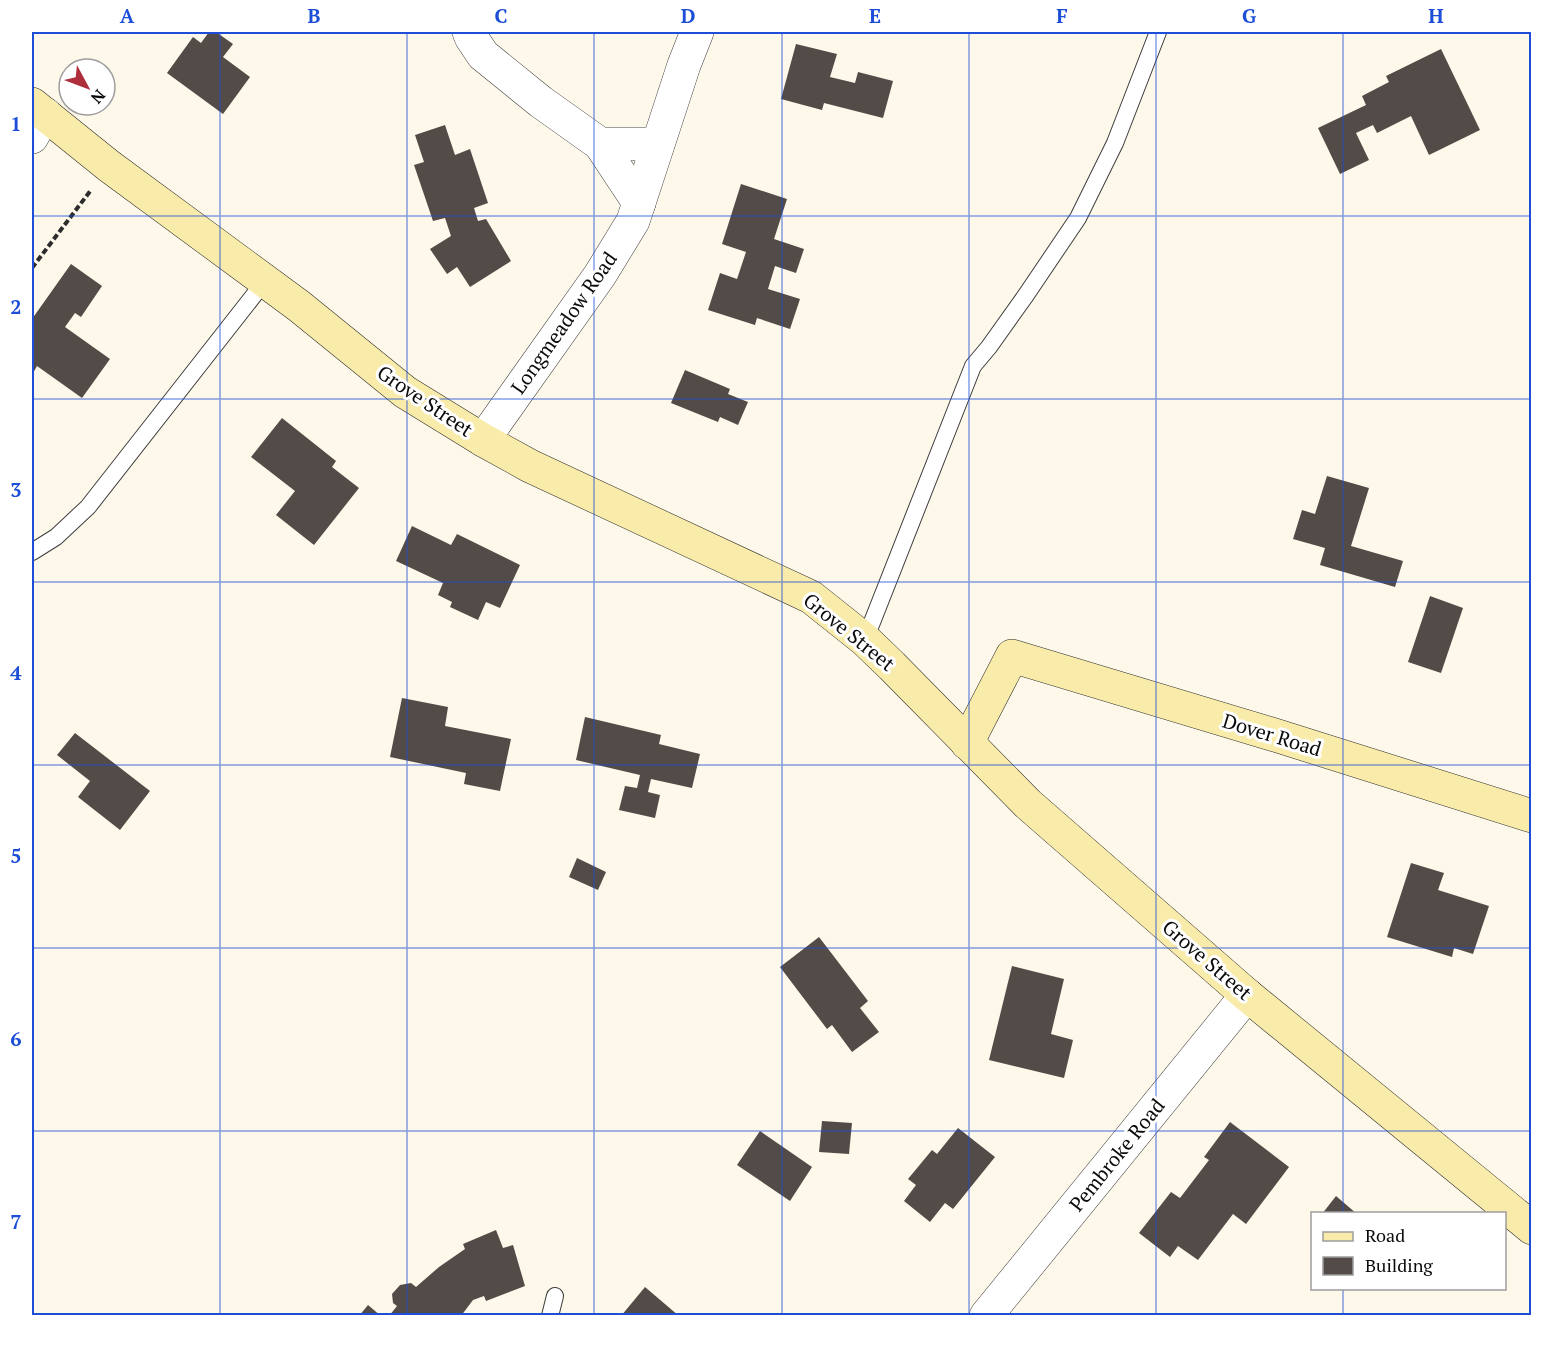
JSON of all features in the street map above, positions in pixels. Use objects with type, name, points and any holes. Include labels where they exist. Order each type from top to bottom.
[{"type":"street","points":[[469,32],[483,55],[541,102],[600,144],[639,203]]},
{"type":"street","name":"Longmeadow Road","points":[[483,440],[600,274],[633,221],[697,32]]},
{"type":"street","name":"Grove Street","points":[[36,118],[109,166],[299,306],[405,392],[530,466],[811,597],[865,640],[1028,804],[1247,995],[1532,1228]]},
{"type":"street","points":[[600,144],[658,144]]},
{"type":"street","name":"Dover Road","points":[[968,743],[1012,656],[1532,816]]},
{"type":"street","name":"Pembroke Road","points":[[986,1316],[1247,995]]},
{"type":"lane","points":[[865,640],[974,366],[1026,296],[1078,218],[1115,143],[1158,32]]},
{"type":"lane","points":[[32,552],[56,537],[88,507],[265,281]]},
{"type":"lane","points":[[550,1316],[555,1296]]},
{"type":"path","points":[[32,268],[109,166]]},
{"type":"building","points":[[209,32],[216,32],[233,44],[223,57],[250,77],[223,114],[167,73],[193,37],[201,43]]},
{"type":"building","points":[[796,44],[837,54],[830,77],[855,83],[858,72],[893,81],[883,118],[824,103],[822,110],[781,99]]},
{"type":"building","points":[[1441,49],[1480,130],[1429,155],[1411,116],[1377,133],[1373,125],[1356,133],[1369,160],[1340,174],[1318,128],[1366,105],[1362,96],[1389,82],[1386,76]]},
{"type":"building","points":[[445,125],[455,155],[470,149],[488,203],[474,208],[478,221],[486,219],[511,261],[470,287],[457,267],[447,274],[430,249],[451,236],[445,218],[433,221],[414,165],[424,162],[415,135]]},
{"type":"building","points":[[741,184],[787,199],[774,239],[804,249],[796,273],[775,266],[768,289],[800,299],[790,329],[757,318],[755,325],[708,310],[720,273],[737,279],[746,252],[722,244]]},
{"type":"building","points":[[71,264],[102,286],[81,317],[75,313],[65,327],[110,359],[82,398],[37,366],[32,375],[32,319]]},
{"type":"building","points":[[685,370],[730,389],[728,394],[748,402],[738,425],[720,417],[718,422],[671,403]]},
{"type":"building","points":[[282,418],[336,461],[332,467],[359,488],[314,545],[276,515],[295,491],[251,457]]},
{"type":"building","points":[[1327,476],[1369,488],[1351,546],[1403,561],[1395,587],[1320,565],[1325,548],[1293,539],[1302,510],[1315,514]]},
{"type":"building","points":[[412,526],[451,545],[457,534],[520,565],[500,608],[486,602],[478,620],[450,607],[452,602],[438,595],[443,583],[396,561]]},
{"type":"building","points":[[1430,596],[1463,608],[1441,673],[1408,662]]},
{"type":"building","points":[[402,698],[448,707],[445,726],[511,739],[500,791],[464,784],[466,773],[390,757]]},
{"type":"building","points":[[585,717],[661,735],[659,744],[700,754],[692,788],[651,779],[648,792],[660,795],[655,818],[619,810],[625,786],[637,788],[640,775],[576,760]]},
{"type":"building","points":[[75,733],[150,791],[120,830],[78,797],[90,781],[57,755]]},
{"type":"building","points":[[577,858],[606,872],[598,890],[569,877]]},
{"type":"building","points":[[1411,863],[1444,873],[1438,890],[1489,906],[1473,954],[1454,948],[1452,957],[1387,937]]},
{"type":"building","points":[[819,937],[868,1001],[860,1008],[879,1032],[852,1052],[832,1025],[827,1029],[780,967]]},
{"type":"building","points":[[1012,966],[1064,979],[1051,1034],[1073,1040],[1064,1078],[989,1060]]},
{"type":"building","points":[[822,1121],[852,1123],[849,1154],[819,1152]]},
{"type":"building","points":[[1230,1122],[1289,1167],[1246,1224],[1233,1214],[1198,1260],[1178,1246],[1170,1257],[1139,1233],[1171,1192],[1180,1198],[1209,1160],[1204,1157]]},
{"type":"building","points":[[958,1128],[995,1157],[953,1209],[945,1203],[930,1222],[904,1201],[916,1185],[908,1179],[932,1150],[937,1154]]},
{"type":"building","points":[[760,1131],[812,1167],[790,1201],[737,1165]]},
{"type":"building","points":[[1336,1196],[1355,1212],[1324,1212]]},
{"type":"building","points":[[496,1230],[503,1248],[513,1245],[525,1286],[486,1301],[484,1296],[473,1300],[461,1316],[389,1316],[397,1306],[393,1303],[392,1294],[400,1285],[411,1283],[416,1287],[465,1249],[463,1244]]},
{"type":"building","points":[[645,1287],[679,1316],[621,1316]]},
{"type":"building","points":[[368,1305],[381,1316],[359,1316]]}]
